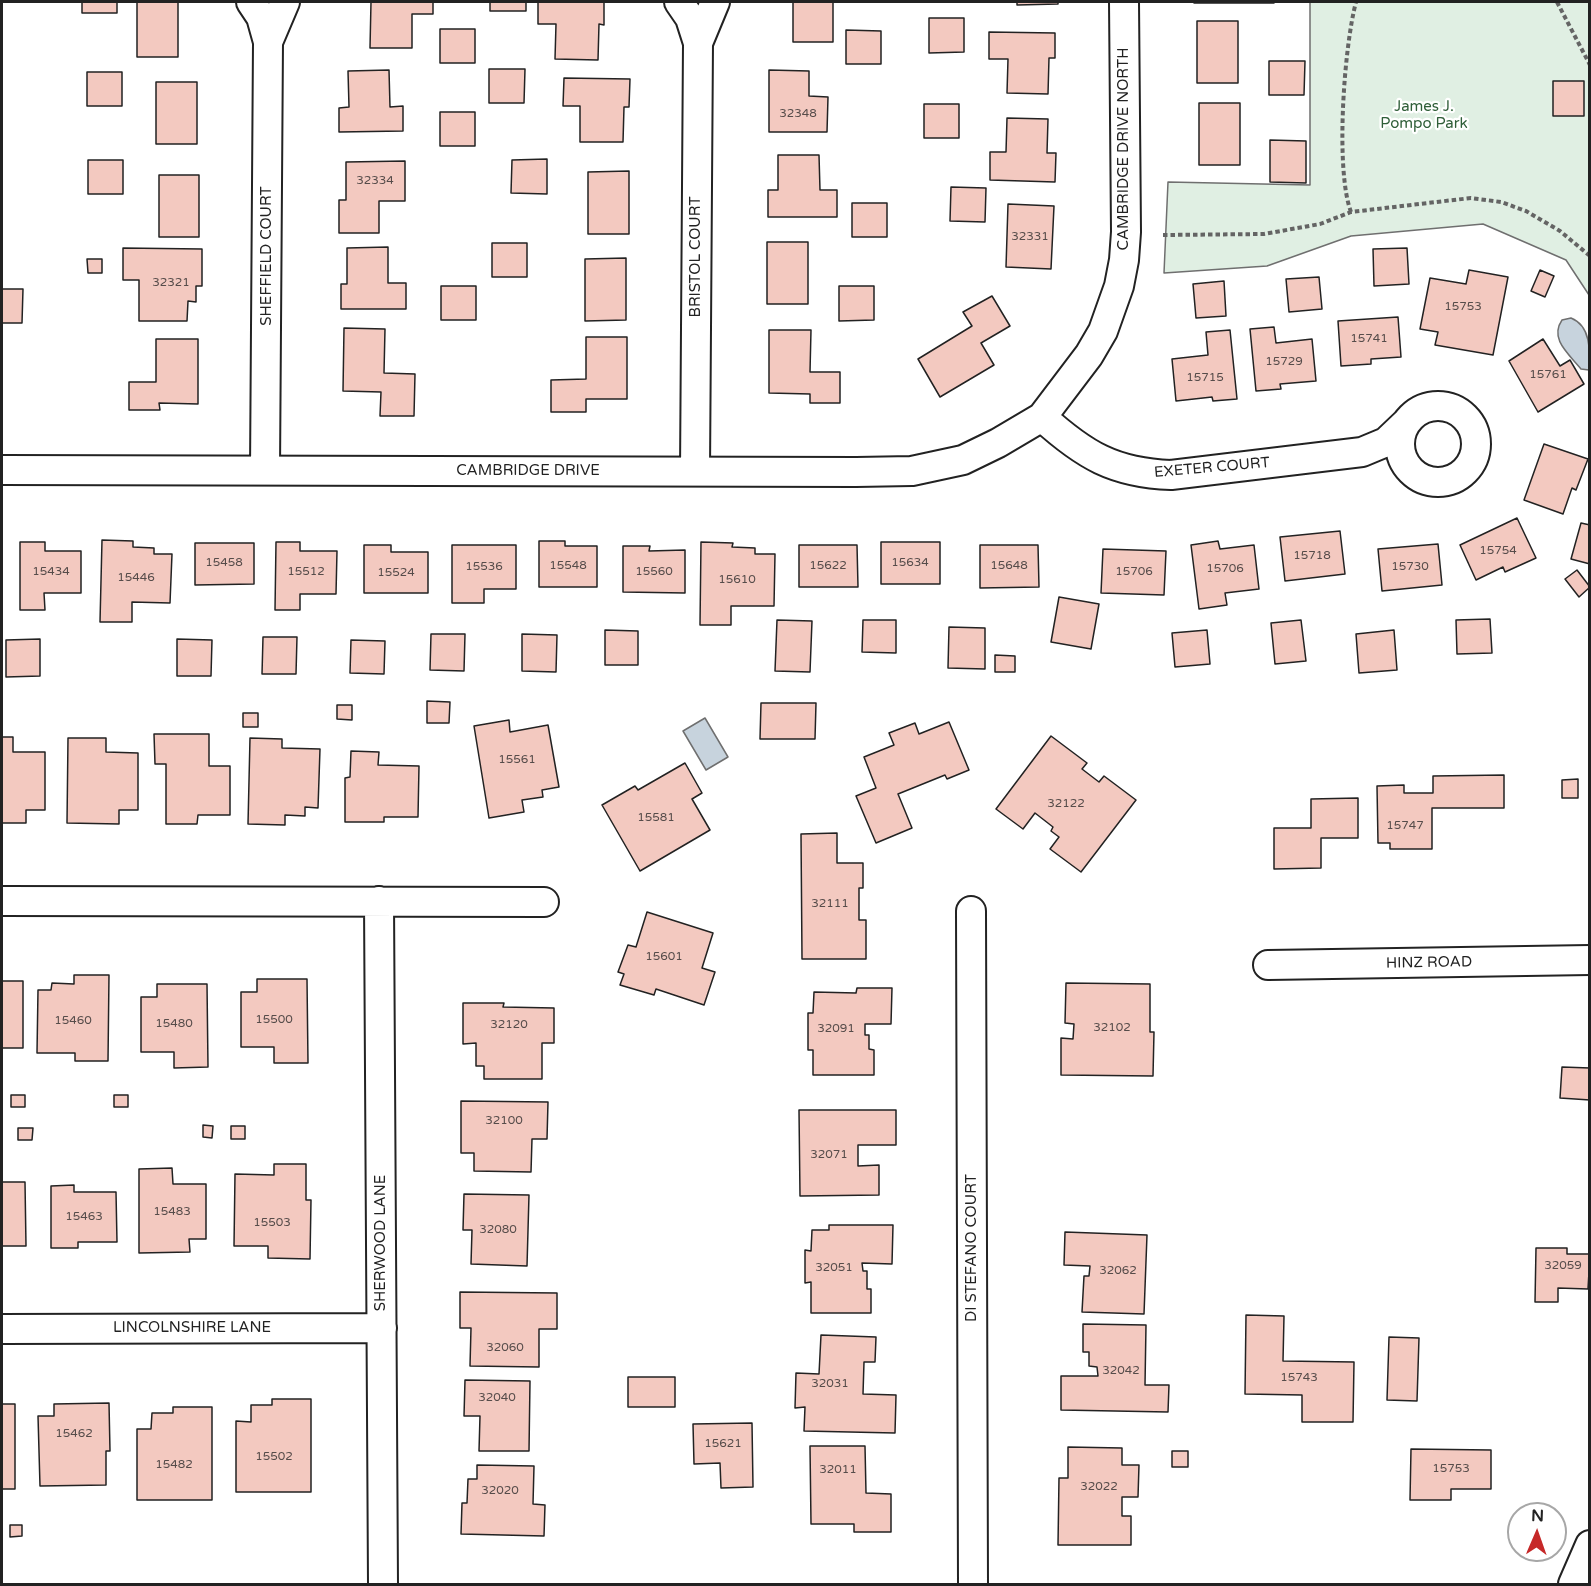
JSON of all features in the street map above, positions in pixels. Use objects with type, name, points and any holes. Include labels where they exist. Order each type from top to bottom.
[{"type":"street","name":"SHEFFIELD COURT","points":[[251,2],[261,17],[268,42],[266,471]]},
{"type":"street","name":"SHEFFIELD COURT","points":[[268,42],[285,2]]},
{"type":"street","name":"BRISTOL COURT","points":[[679,2],[690,18],[698,43],[695,471]]},
{"type":"street","name":"BRISTOL COURT","points":[[698,43],[715,2]]},
{"type":"street","name":"CAMBRIDGE DRIVE NORTH","points":[[1042,417],[1089,355],[1103,331],[1119,286],[1126,232],[1124,2]]},
{"type":"street","name":"EXETER COURT","points":[[1042,417],[1085,453],[1112,466],[1144,474],[1171,475],[1362,452],[1386,442],[1416,413],[1428,407],[1441,406],[1463,415],[1476,435],[1474,459],[1458,477],[1434,482],[1385,457],[1362,452]]},
{"type":"street","name":"CAMBRIDGE DRIVE","points":[[2,470],[912,471],[963,460],[998,443],[1042,417]]},
{"type":"street","points":[[1407,423],[1401,435],[1400,448],[1411,471]]},
{"type":"street","points":[[2,901],[544,902]]},
{"type":"street","name":"SHERWOOD LANE","points":[[379,901],[383,1584]]},
{"type":"street","name":"DI STEFANO COURT","points":[[971,911],[973,1584]]},
{"type":"street","name":"HINZ ROAD","points":[[1268,965],[1590,960]]},
{"type":"street","name":"LINCOLNSHIRE LANE","points":[[2,1329],[382,1328]]},
{"type":"street","points":[[1573,1584],[1590,1545]]},
{"type":"path","points":[[1351,212],[1345,198],[1342,133],[1356,2]]},
{"type":"path","points":[[1557,2],[1590,65]]},
{"type":"path","points":[[1163,235],[1264,234],[1320,224],[1351,212],[1471,198],[1501,202],[1526,211],[1560,231],[1590,256]]},
{"type":"green space","name":"James J. Pompo Park","points":[[1310,2],[1589,2],[1589,295],[1566,260],[1483,224],[1351,236],[1267,266],[1164,273],[1168,182],[1310,185]]},
{"type":"shaded area","points":[[1571,318],[1578,322],[1586,333],[1589,347],[1589,370],[1581,369],[1559,340],[1559,327],[1562,320]]},
{"type":"shaded area","points":[[705,718],[728,757],[706,770],[683,731]]},
{"type":"building","points":[[82,2],[117,2],[117,13],[82,13]]},
{"type":"building","points":[[137,2],[178,2],[178,57],[137,57]]},
{"type":"building","points":[[371,2],[433,2],[433,14],[412,14],[412,48],[370,48]]},
{"type":"building","points":[[490,2],[526,2],[526,11],[490,11]]},
{"type":"building","points":[[538,2],[604,2],[604,25],[599,24],[598,60],[555,59],[556,24],[538,24]]},
{"type":"building","points":[[793,2],[833,2],[833,42],[793,42]]},
{"type":"building","points":[[1017,2],[1058,2],[1058,4],[1017,5]]},
{"type":"building","points":[[1274,2],[1274,3],[1194,3]]},
{"type":"building","points":[[929,18],[964,18],[964,52],[929,53]]},
{"type":"building","points":[[1197,21],[1238,21],[1238,83],[1197,83]]},
{"type":"building","points":[[440,29],[475,29],[475,63],[440,63]]},
{"type":"building","points":[[846,30],[881,31],[881,64],[846,64]]},
{"type":"building","points":[[989,32],[1055,33],[1055,58],[1049,58],[1048,94],[1007,93],[1008,59],[989,59]]},
{"type":"building","points":[[1269,61],[1305,61],[1304,95],[1269,95]]},
{"type":"building","points":[[489,69],[525,69],[524,103],[489,103]]},
{"type":"building","points":[[389,70],[390,107],[403,106],[403,131],[339,132],[339,108],[349,107],[348,71]]},
{"type":"building","points":[[769,70],[809,71],[809,96],[828,97],[827,132],[769,132]]},
{"type":"building","points":[[87,72],[122,72],[122,106],[87,106]]},
{"type":"building","points":[[564,78],[630,79],[629,107],[624,107],[623,142],[580,142],[580,106],[563,106]]},
{"type":"building","points":[[1553,81],[1584,81],[1584,116],[1553,116]]},
{"type":"building","points":[[156,82],[197,82],[197,144],[156,144]]},
{"type":"building","points":[[1199,103],[1240,103],[1240,165],[1199,165]]},
{"type":"building","points":[[924,104],[959,104],[959,138],[924,138]]},
{"type":"building","points":[[440,112],[475,112],[475,146],[440,146]]},
{"type":"building","points":[[1007,118],[1048,119],[1047,153],[1056,153],[1055,182],[990,180],[990,152],[1006,152]]},
{"type":"building","points":[[1270,140],[1306,141],[1306,183],[1270,182]]},
{"type":"building","points":[[778,155],[819,155],[820,190],[837,190],[837,217],[768,217],[768,190],[778,190]]},
{"type":"building","points":[[547,159],[547,194],[511,193],[512,160]]},
{"type":"building","points":[[88,160],[123,160],[123,194],[88,194]]},
{"type":"building","points":[[405,161],[405,201],[379,201],[379,233],[339,233],[339,200],[346,200],[346,162]]},
{"type":"building","points":[[629,171],[629,234],[588,234],[588,172]]},
{"type":"building","points":[[159,175],[199,175],[199,237],[159,237]]},
{"type":"building","points":[[951,187],[986,188],[985,222],[950,221]]},
{"type":"building","points":[[852,203],[887,203],[887,237],[852,237]]},
{"type":"building","points":[[1008,204],[1054,206],[1051,269],[1006,267]]},
{"type":"building","points":[[767,242],[808,242],[808,304],[767,304]]},
{"type":"building","points":[[492,243],[527,243],[527,277],[492,277]]},
{"type":"building","points":[[388,247],[388,283],[406,283],[406,309],[341,309],[341,284],[347,284],[347,248]]},
{"type":"building","points":[[123,248],[202,249],[202,286],[196,286],[196,302],[188,301],[187,321],[139,321],[139,280],[123,280]]},
{"type":"building","points":[[1407,248],[1409,284],[1374,286],[1373,249]]},
{"type":"building","points":[[626,258],[626,320],[585,321],[585,259]]},
{"type":"building","points":[[87,259],[102,259],[102,273],[88,273]]},
{"type":"building","points":[[1469,270],[1508,277],[1493,355],[1435,345],[1438,332],[1420,329],[1430,278],[1466,284]]},
{"type":"building","points":[[1540,270],[1554,276],[1545,297],[1531,291]]},
{"type":"building","points":[[1319,277],[1322,309],[1289,312],[1286,279]]},
{"type":"building","points":[[1224,281],[1226,316],[1196,318],[1193,284]]},
{"type":"building","points":[[441,286],[476,286],[476,320],[441,320]]},
{"type":"building","points":[[839,286],[874,286],[874,320],[839,321]]},
{"type":"building","points":[[2,289],[23,289],[22,323],[2,323]]},
{"type":"building","points":[[992,296],[1010,326],[981,343],[994,365],[940,397],[918,359],[972,326],[963,312]]},
{"type":"building","points":[[1398,317],[1401,357],[1371,359],[1371,364],[1341,366],[1338,321]]},
{"type":"building","points":[[1274,327],[1276,343],[1312,339],[1316,381],[1280,384],[1281,389],[1256,391],[1250,329]]},
{"type":"building","points":[[344,328],[385,329],[384,373],[415,374],[414,416],[380,416],[381,392],[343,391]]},
{"type":"building","points":[[769,330],[811,330],[810,372],[840,372],[840,403],[810,403],[810,394],[769,393]]},
{"type":"building","points":[[1230,330],[1237,399],[1213,401],[1212,397],[1176,401],[1172,359],[1208,355],[1206,332]]},
{"type":"building","points":[[586,337],[627,337],[627,399],[586,399],[586,412],[551,412],[551,380],[586,379]]},
{"type":"building","points":[[156,339],[198,339],[198,404],[159,403],[160,410],[129,410],[129,382],[156,382]]},
{"type":"building","points":[[1543,339],[1560,366],[1570,360],[1584,384],[1538,412],[1509,361]]},
{"type":"building","points":[[1544,444],[1588,459],[1576,490],[1572,488],[1563,514],[1524,500]]},
{"type":"building","points":[[1517,518],[1536,558],[1505,572],[1503,567],[1476,580],[1460,545]]},
{"type":"building","points":[[1581,523],[1590,525],[1590,564],[1571,559]]},
{"type":"building","points":[[1340,531],[1345,574],[1285,581],[1280,537]]},
{"type":"building","points":[[102,540],[133,541],[133,547],[154,548],[154,554],[172,554],[170,603],[132,602],[132,622],[100,622]]},
{"type":"building","points":[[539,541],[565,541],[565,546],[597,546],[597,587],[539,587]]},
{"type":"building","points":[[1218,541],[1220,549],[1254,545],[1259,589],[1225,593],[1227,605],[1199,609],[1191,545]]},
{"type":"building","points":[[20,542],[45,542],[45,551],[81,551],[81,593],[44,593],[45,610],[20,610]]},
{"type":"building","points":[[276,542],[300,542],[300,551],[337,551],[336,594],[300,594],[300,610],[275,610]]},
{"type":"building","points":[[701,542],[733,543],[732,547],[755,548],[755,554],[775,554],[774,606],[731,606],[731,625],[700,625]]},
{"type":"building","points":[[881,542],[940,542],[940,584],[881,584]]},
{"type":"building","points":[[195,543],[254,543],[254,584],[195,585]]},
{"type":"building","points":[[1438,544],[1442,585],[1382,591],[1378,549]]},
{"type":"building","points":[[364,545],[391,545],[391,552],[428,552],[428,593],[364,593]]},
{"type":"building","points":[[452,545],[516,545],[516,589],[484,589],[484,603],[452,603]]},
{"type":"building","points":[[799,545],[857,545],[858,587],[799,587]]},
{"type":"building","points":[[980,545],[1038,545],[1039,587],[980,588]]},
{"type":"building","points":[[623,546],[650,546],[649,551],[685,550],[685,593],[623,592]]},
{"type":"building","points":[[1103,549],[1166,551],[1164,595],[1101,593]]},
{"type":"building","points":[[1577,570],[1590,587],[1579,597],[1565,579]]},
{"type":"building","points":[[1059,597],[1099,604],[1091,649],[1051,642]]},
{"type":"building","points":[[1490,619],[1492,653],[1457,654],[1456,620]]},
{"type":"building","points":[[777,620],[812,621],[810,672],[775,671]]},
{"type":"building","points":[[863,620],[896,620],[896,653],[862,652]]},
{"type":"building","points":[[1301,620],[1306,661],[1275,664],[1271,623]]},
{"type":"building","points":[[949,627],[985,628],[985,669],[948,668]]},
{"type":"building","points":[[605,630],[638,631],[638,665],[605,665]]},
{"type":"building","points":[[1207,630],[1210,664],[1175,667],[1172,633]]},
{"type":"building","points":[[1394,630],[1397,670],[1359,673],[1356,634]]},
{"type":"building","points":[[431,634],[465,634],[464,671],[430,670]]},
{"type":"building","points":[[522,634],[557,635],[556,672],[522,671]]},
{"type":"building","points":[[263,637],[297,637],[296,674],[262,674]]},
{"type":"building","points":[[40,639],[40,676],[6,677],[6,640]]},
{"type":"building","points":[[177,639],[212,640],[211,676],[177,676]]},
{"type":"building","points":[[351,640],[385,641],[384,674],[350,673]]},
{"type":"building","points":[[995,655],[1015,656],[1015,672],[995,672]]},
{"type":"building","points":[[427,701],[450,702],[449,723],[427,723]]},
{"type":"building","points":[[761,703],[816,703],[815,739],[760,739]]},
{"type":"building","points":[[337,705],[352,705],[352,720],[337,719]]},
{"type":"building","points":[[243,713],[258,713],[258,727],[243,727]]},
{"type":"building","points":[[509,720],[510,732],[548,725],[559,787],[542,790],[543,797],[522,800],[524,812],[489,818],[474,726]]},
{"type":"building","points":[[949,722],[969,770],[947,779],[945,775],[898,794],[912,828],[876,843],[856,796],[876,788],[864,757],[894,745],[889,733],[915,723],[919,734]]},
{"type":"building","points":[[154,734],[209,734],[209,766],[230,766],[230,815],[198,815],[197,824],[166,824],[166,764],[155,764]]},
{"type":"building","points":[[1051,736],[1087,763],[1082,769],[1099,782],[1104,776],[1136,800],[1081,872],[1050,849],[1059,837],[1051,831],[1053,827],[1035,813],[1023,829],[996,809]]},
{"type":"building","points":[[2,737],[13,737],[13,752],[45,752],[45,810],[26,810],[26,823],[2,823]]},
{"type":"building","points":[[68,738],[106,738],[106,752],[138,753],[138,810],[119,810],[119,824],[67,823]]},
{"type":"building","points":[[250,738],[282,739],[282,748],[320,749],[318,808],[305,807],[305,816],[285,815],[285,825],[248,824]]},
{"type":"building","points":[[351,751],[379,752],[378,765],[419,766],[418,817],[384,817],[384,822],[345,822],[345,778],[350,777]]},
{"type":"building","points":[[685,763],[702,793],[692,799],[710,830],[640,871],[602,805],[635,786],[638,790]]},
{"type":"building","points":[[1504,775],[1504,808],[1432,808],[1432,849],[1390,849],[1390,843],[1378,843],[1377,786],[1404,785],[1404,793],[1433,793],[1433,776]]},
{"type":"building","points":[[1578,779],[1578,798],[1562,798],[1562,780]]},
{"type":"building","points":[[1358,798],[1358,838],[1321,838],[1321,868],[1274,869],[1274,828],[1311,828],[1311,799]]},
{"type":"building","points":[[837,833],[837,863],[863,863],[863,888],[859,888],[859,920],[866,920],[866,959],[802,959],[801,834]]},
{"type":"building","points":[[647,912],[713,933],[702,968],[715,972],[704,1005],[656,989],[654,995],[620,985],[624,974],[618,972],[628,945],[636,947]]},
{"type":"building","points":[[74,975],[109,975],[108,1061],[75,1061],[75,1053],[37,1053],[38,990],[51,990],[52,983],[74,984]]},
{"type":"building","points":[[257,979],[307,979],[308,1063],[274,1063],[274,1047],[241,1047],[241,992],[257,992]]},
{"type":"building","points":[[2,981],[23,981],[23,1048],[2,1048]]},
{"type":"building","points":[[1066,983],[1150,984],[1150,1032],[1154,1032],[1153,1076],[1061,1075],[1061,1038],[1073,1039],[1074,1024],[1065,1023]]},
{"type":"building","points":[[157,984],[207,984],[208,1067],[174,1068],[174,1052],[141,1052],[141,997],[157,997]]},
{"type":"building","points":[[857,988],[892,988],[891,1024],[865,1024],[865,1035],[869,1035],[869,1049],[874,1050],[874,1075],[813,1075],[813,1050],[808,1050],[808,1013],[813,1013],[814,992],[856,993]]},
{"type":"building","points":[[463,1003],[504,1003],[503,1007],[554,1008],[554,1043],[542,1043],[542,1079],[484,1079],[484,1066],[476,1066],[476,1043],[463,1044]]},
{"type":"building","points":[[1562,1067],[1590,1068],[1590,1100],[1560,1098]]},
{"type":"building","points":[[11,1095],[25,1095],[25,1107],[11,1107]]},
{"type":"building","points":[[114,1095],[128,1095],[128,1107],[114,1107]]},
{"type":"building","points":[[461,1101],[548,1102],[547,1139],[532,1139],[531,1172],[474,1171],[474,1153],[461,1153]]},
{"type":"building","points":[[799,1110],[896,1110],[896,1145],[858,1145],[858,1166],[879,1165],[879,1195],[800,1196]]},
{"type":"building","points":[[203,1125],[213,1126],[212,1138],[203,1137]]},
{"type":"building","points":[[231,1126],[245,1126],[245,1139],[231,1139]]},
{"type":"building","points":[[18,1128],[33,1128],[32,1140],[18,1140]]},
{"type":"building","points":[[274,1164],[306,1164],[306,1200],[311,1200],[310,1259],[268,1258],[268,1246],[234,1246],[235,1174],[274,1175]]},
{"type":"building","points":[[172,1168],[173,1184],[206,1184],[206,1239],[189,1239],[190,1252],[139,1253],[139,1169]]},
{"type":"building","points":[[2,1182],[25,1182],[26,1246],[2,1246]]},
{"type":"building","points":[[74,1185],[74,1192],[116,1192],[117,1242],[78,1242],[78,1248],[51,1248],[51,1186]]},
{"type":"building","points":[[464,1194],[529,1195],[527,1266],[471,1264],[472,1230],[463,1230]]},
{"type":"building","points":[[829,1225],[893,1225],[892,1264],[862,1263],[863,1271],[867,1271],[867,1289],[871,1289],[871,1313],[811,1313],[811,1282],[805,1283],[805,1250],[811,1251],[812,1230],[829,1230]]},
{"type":"building","points":[[1065,1232],[1147,1235],[1144,1314],[1082,1312],[1084,1276],[1089,1276],[1090,1266],[1064,1265]]},
{"type":"building","points":[[1536,1248],[1567,1248],[1567,1254],[1590,1254],[1588,1289],[1558,1288],[1558,1302],[1535,1302]]},
{"type":"building","points":[[460,1292],[557,1293],[557,1329],[539,1329],[539,1367],[470,1366],[471,1328],[460,1328]]},
{"type":"building","points":[[1246,1315],[1284,1316],[1283,1361],[1354,1362],[1353,1422],[1302,1422],[1302,1395],[1245,1394]]},
{"type":"building","points":[[1083,1324],[1146,1325],[1145,1385],[1169,1385],[1168,1412],[1061,1410],[1061,1376],[1098,1376],[1097,1367],[1089,1366],[1089,1352],[1083,1352]]},
{"type":"building","points":[[821,1335],[876,1337],[875,1362],[864,1362],[863,1394],[896,1395],[895,1433],[804,1431],[805,1407],[795,1408],[796,1373],[819,1374]]},
{"type":"building","points":[[1389,1337],[1419,1338],[1417,1401],[1387,1400]]},
{"type":"building","points":[[628,1377],[675,1377],[675,1407],[628,1407]]},
{"type":"building","points":[[465,1380],[530,1381],[529,1451],[479,1451],[480,1416],[464,1416]]},
{"type":"building","points":[[272,1399],[311,1399],[311,1492],[236,1492],[236,1421],[251,1422],[251,1405],[272,1405]]},
{"type":"building","points":[[109,1403],[110,1451],[106,1451],[106,1485],[40,1486],[38,1416],[54,1416],[54,1404]]},
{"type":"building","points":[[2,1404],[15,1404],[15,1489],[2,1489]]},
{"type":"building","points":[[173,1407],[212,1407],[212,1500],[137,1500],[137,1429],[151,1429],[152,1413],[173,1413]]},
{"type":"building","points":[[752,1423],[753,1487],[721,1488],[720,1463],[694,1464],[693,1424]]},
{"type":"building","points":[[810,1446],[865,1446],[866,1493],[891,1494],[891,1532],[854,1532],[854,1524],[811,1524]]},
{"type":"building","points":[[1068,1447],[1122,1448],[1122,1465],[1139,1465],[1138,1497],[1122,1497],[1122,1516],[1131,1516],[1131,1545],[1058,1545],[1059,1478],[1068,1478]]},
{"type":"building","points":[[1411,1449],[1491,1450],[1491,1489],[1451,1489],[1451,1500],[1410,1500]]},
{"type":"building","points":[[1172,1451],[1188,1451],[1188,1467],[1172,1467]]},
{"type":"building","points":[[477,1465],[534,1466],[533,1504],[545,1505],[544,1536],[461,1534],[462,1503],[467,1503],[468,1479],[477,1479]]},
{"type":"building","points":[[10,1525],[22,1525],[22,1536],[10,1537]]}]
